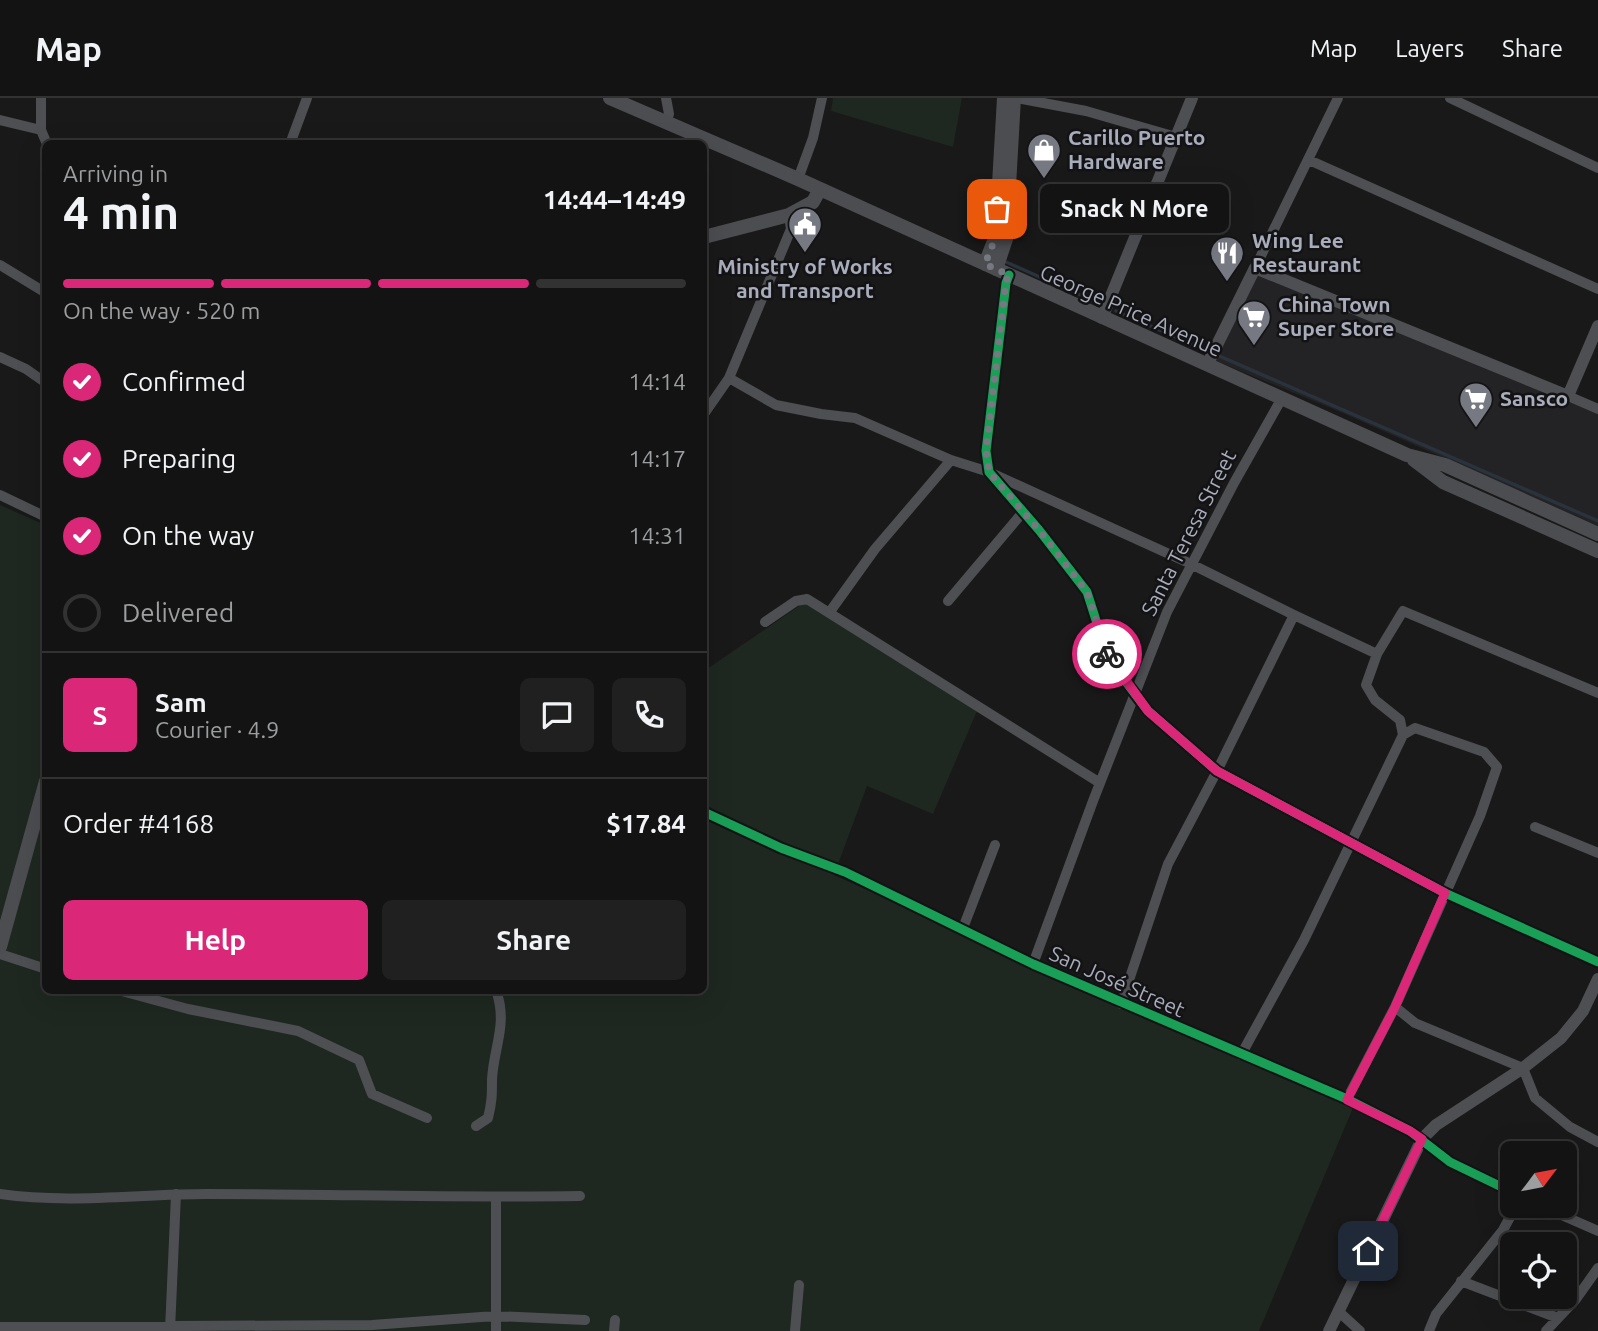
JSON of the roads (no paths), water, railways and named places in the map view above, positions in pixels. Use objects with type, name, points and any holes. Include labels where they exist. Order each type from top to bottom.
[{"type":"main road","name":"George Price Avenue","points":[[610,98],[798,179],[1407,455],[1445,465],[1598,534]]},
{"type":"main road","points":[[997,270],[996,236],[1004,98]]},
{"type":"main road","points":[[997,270],[1006,240],[1015,98]]},
{"type":"main road","points":[[707,236],[789,215],[813,202],[820,189]]},
{"type":"main road","name":"George Price Avenue","points":[[1407,455],[1443,482],[1598,551]]},
{"type":"main road","points":[[0,947],[42,795]]},
{"type":"street","points":[[41,98],[41,130],[45,140]]},
{"type":"street","points":[[293,140],[307,98]]},
{"type":"street","points":[[666,98],[669,114],[666,121]]},
{"type":"street","points":[[798,179],[813,138],[822,98]]},
{"type":"street","points":[[1015,98],[1102,115],[1176,137]]},
{"type":"street","points":[[1102,318],[1192,98]]},
{"type":"street","points":[[1207,365],[1338,98]]},
{"type":"street","points":[[1450,98],[1598,168]]},
{"type":"street","points":[[0,120],[41,130]]},
{"type":"street","points":[[1309,160],[1598,289]]},
{"type":"street","points":[[707,410],[729,377],[791,229],[789,215]]},
{"type":"street","points":[[0,265],[42,291]]},
{"type":"street","points":[[1255,268],[1598,409]]},
{"type":"street","points":[[997,270],[1006,282],[986,451],[989,472],[1087,592],[1108,658],[1148,711],[1217,771],[1445,893],[1598,962]]},
{"type":"street","points":[[1568,396],[1598,326]]},
{"type":"street","points":[[0,357],[42,380]]},
{"type":"street","points":[[729,377],[776,405],[856,418],[951,460],[989,472],[1191,564],[1377,654]]},
{"type":"street","name":"Santa Teresa Street","points":[[1034,964],[1100,783],[1167,612],[1282,398]]},
{"type":"street","points":[[829,613],[875,549],[951,460]]},
{"type":"street","points":[[0,495],[42,515]]},
{"type":"street","points":[[948,601],[1023,512]]},
{"type":"street","points":[[765,622],[796,601],[807,599],[1100,783]]},
{"type":"street","points":[[1347,1100],[1395,1007],[1480,816],[1497,767],[1484,752],[1415,728],[1375,700],[1366,685],[1377,654],[1403,611],[1598,693]]},
{"type":"street","points":[[1121,1004],[1168,864],[1294,615]]},
{"type":"street","points":[[1400,720],[1403,735]]},
{"type":"street","points":[[1241,1055],[1304,940],[1403,735],[1415,728]]},
{"type":"street","name":"San José Street","points":[[707,813],[781,848],[845,872],[1121,1004],[1347,1100],[1410,1131],[1450,1162],[1500,1186]]},
{"type":"street","points":[[1535,827],[1598,853]]},
{"type":"street","points":[[963,928],[995,845]]},
{"type":"street","points":[[0,954],[42,968]]},
{"type":"street","points":[[1329,1331],[1422,1139],[1436,1125],[1523,1068],[1569,1030],[1583,1011],[1598,979]]},
{"type":"street","points":[[133,994],[188,1009],[298,1031],[359,1060],[372,1094],[427,1118]]},
{"type":"street","points":[[476,1126],[488,1118],[494,1095],[492,1079],[502,1027],[501,1004],[497,994]]},
{"type":"street","points":[[1395,1007],[1415,1023],[1523,1068],[1535,1098],[1570,1127],[1598,1142]]},
{"type":"street","points":[[0,1194],[46,1198],[176,1194],[496,1198],[580,1196]]},
{"type":"street","points":[[170,1329],[176,1194]]},
{"type":"street","points":[[496,1198],[496,1331]]},
{"type":"street","points":[[1429,1331],[1436,1314],[1503,1230],[1510,1218]]},
{"type":"street","points":[[1568,1218],[1598,1231]]},
{"type":"street","points":[[1546,1331],[1576,1298],[1598,1268]]},
{"type":"street","points":[[1461,1281],[1558,1318]]},
{"type":"street","points":[[795,1331],[799,1285]]},
{"type":"street","points":[[1338,1311],[1360,1331]]},
{"type":"street","points":[[0,1327],[372,1328],[495,1316],[585,1320]]},
{"type":"waterway","points":[[1006,262],[1098,303]]},
{"type":"waterway","points":[[1116,311],[1598,521]]},
{"type":"place","name":"Carillo Puerto Hardware","points":[[1044,180]]},
{"type":"place","name":"Snack N More","points":[[997,209]]},
{"type":"place","name":"Ministry of Works and Transport","points":[[805,254]]},
{"type":"place","name":"Wing Lee Restaurant","points":[[1227,283]]},
{"type":"place","name":"China Town Super Store","points":[[1254,347]]},
{"type":"place","name":"Sansco","points":[[1476,429]]}]
